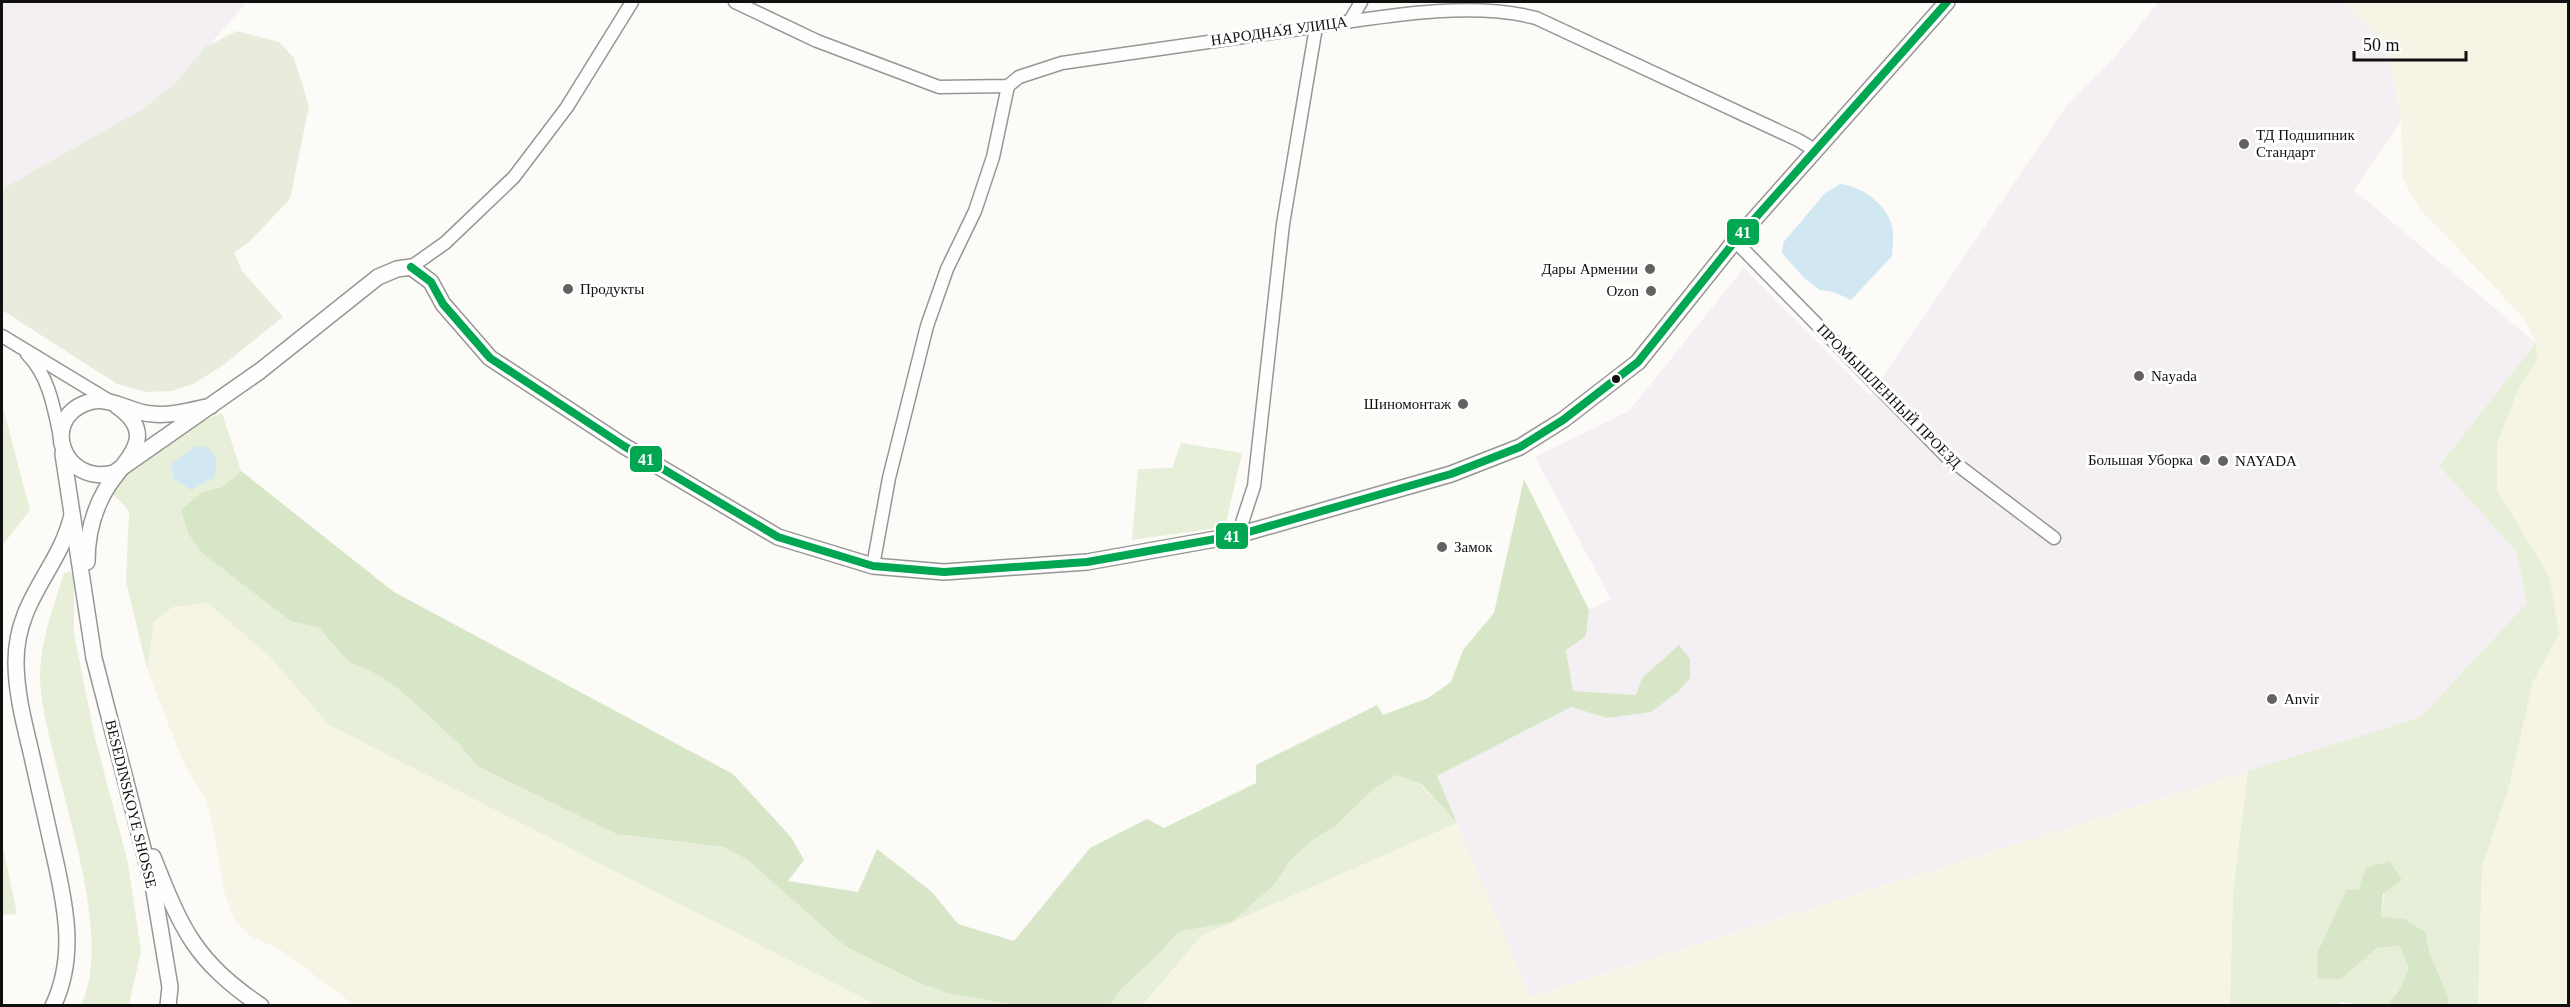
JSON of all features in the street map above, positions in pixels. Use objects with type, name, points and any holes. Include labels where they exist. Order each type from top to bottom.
[{"type":"street","points":[[16,343],[34,361],[40,371],[52,401],[61,442],[69,461],[85,473],[104,475],[122,468],[260,371],[378,277],[397,269],[411,267],[445,243],[514,177],[567,107],[632,2]]},
{"type":"street","name":"НАРОДНАЯ УЛИЦА","points":[[735,2],[817,41],[939,87],[1008,86],[1019,77],[1062,63],[1424,11],[1508,11],[1536,18],[1815,150]]},
{"type":"street","points":[[1350,21],[1361,2]]},
{"type":"street","points":[[1412,2],[1424,11]]},
{"type":"street","points":[[411,267],[431,282],[443,304],[490,358],[624,446],[778,537],[873,566],[944,572],[1087,562],[1238,535],[1451,474],[1520,447],[1563,420],[1638,362],[1735,242],[1947,2]]},
{"type":"street","points":[[1238,535],[1254,486],[1283,224],[1316,27]]},
{"type":"street","points":[[873,566],[889,478],[927,326],[947,269],[975,211],[993,157],[1008,86]]},
{"type":"street","name":"ПРОМЫШЛЕННЫЙ ПРОЕЗД","points":[[1735,242],[1947,457],[2054,538]]},
{"type":"street","points":[[2,336],[112,402],[129,415],[136,432],[134,452],[122,468]]},
{"type":"street","points":[[61,442],[64,423],[76,408],[93,400],[112,402],[152,414],[174,413],[211,406]]},
{"type":"street","name":"BESEDINSKOYE SHOSSE","points":[[61,442],[94,658],[154,891],[170,987],[168,1005]]},
{"type":"street","name":"BESEDINSKOYE SHOSSE","points":[[86,603],[87,557],[92,521],[104,491],[122,468]]},
{"type":"street","points":[[53,1005],[59,992],[68,957],[65,907],[24,725],[16,664],[18,632],[35,591],[58,550],[73,509]]},
{"type":"street","points":[[132,804],[169,897],[187,935],[219,975],[261,1005]]},
{"type":"shaded area","points":[[2,2],[247,2],[179,79],[146,107],[2,189]]},
{"type":"shaded area","points":[[2158,2],[2344,2],[2388,46],[2401,121],[2354,190],[2536,343],[2439,466],[2516,551],[2527,603],[2421,717],[1529,997],[1437,776],[1571,707],[1607,718],[1636,695],[1573,691],[1566,650],[1586,636],[1589,610],[1611,599],[1535,457],[1629,411],[1744,268],[1870,396],[2065,108],[2115,57]]},
{"type":"shaded area","points":[[2344,2],[2568,2],[2568,1005],[2478,1005],[2482,867],[2509,787],[2533,682],[2559,634],[2550,578],[2497,490],[2497,446],[2517,392],[2537,360],[2536,343],[2524,318],[2419,208],[2403,179],[2401,121],[2388,46]]},
{"type":"shaded area","points":[[237,31],[279,42],[294,58],[309,106],[290,199],[249,242],[234,253],[242,271],[283,317],[222,366],[195,383],[172,391],[145,392],[117,384],[2,310],[2,189],[146,107],[179,79],[205,47]]},
{"type":"shaded area","points":[[208,603],[270,657],[329,725],[877,1005],[354,1005],[278,948],[252,937],[235,922],[224,891],[215,836],[206,800],[183,762],[147,669],[154,621],[173,607]]},
{"type":"shaded area","points":[[2248,771],[2233,892],[2230,1005],[1143,1006],[1201,936],[1457,823],[1530,997]]},
{"type":"green space","points":[[2536,343],[2537,360],[2517,392],[2497,445],[2497,490],[2550,578],[2559,634],[2533,682],[2509,787],[2482,867],[2478,1005],[2447,1005],[2449,998],[2430,954],[2425,932],[2405,919],[2381,918],[2389,861],[2341,979],[2377,948],[2401,946],[2409,968],[2399,990],[2388,1005],[2340,1002],[2339,1006],[2230,1006],[2233,892],[2248,771],[2421,717],[2527,603],[2516,551],[2439,466]]},
{"type":"green space","points":[[2,404],[30,510],[2,546]]},
{"type":"green space","points":[[222,413],[241,471],[222,487],[202,492],[204,555],[292,622],[318,627],[349,662],[374,673],[396,687],[460,745],[477,766],[616,834],[724,847],[749,861],[922,984],[947,993],[1016,1005],[877,1005],[329,725],[270,657],[208,603],[173,607],[154,621],[147,669],[126,581],[129,511],[112,493],[132,467],[182,430]]},
{"type":"green space","points":[[1181,443],[1242,453],[1225,527],[1132,540],[1138,469],[1172,468]]},
{"type":"green space","points":[[241,471],[394,592],[733,774],[791,837],[804,860],[788,881],[858,892],[877,849],[932,892],[958,924],[1014,941],[1090,848],[1147,819],[1164,828],[1256,783],[1256,765],[1377,705],[1383,715],[1428,698],[1451,682],[1463,650],[1494,613],[1524,479],[1589,610],[1586,636],[1566,650],[1573,691],[1636,695],[1642,678],[1679,645],[1690,659],[1690,678],[1679,691],[1651,712],[1607,718],[1571,707],[1437,776],[1457,823],[1422,785],[1397,775],[1374,789],[1335,826],[1310,842],[1290,861],[1274,885],[1232,922],[1178,932],[1160,953],[1120,990],[1110,1005],[1016,1005],[947,993],[922,984],[845,946],[749,861],[724,847],[616,834],[477,766],[460,745],[396,687],[374,673],[349,662],[318,627],[292,622],[204,555],[189,535],[181,510],[202,492],[222,487]]},
{"type":"green space","points":[[70,571],[74,577],[74,633],[94,734],[128,863],[141,951],[129,1005],[81,1005],[90,974],[91,937],[87,895],[47,727],[40,678],[43,647],[50,617],[64,573]]},
{"type":"green space","points":[[1397,775],[1421,785],[1457,823],[1201,936],[1143,1005],[1110,1006],[1120,990],[1160,953],[1178,932],[1232,922],[1274,885],[1290,861],[1310,842],[1335,826],[1374,789]]},
{"type":"green space","points":[[2,842],[17,914],[2,915]]},
{"type":"green space","points":[[2390,861],[2402,880],[2383,894],[2381,917],[2405,919],[2425,932],[2430,954],[2449,998],[2447,1005],[2388,1005],[2399,990],[2409,968],[2400,946],[2377,948],[2341,979],[2318,978],[2317,954],[2347,889],[2358,890],[2366,868]]},
{"type":"water","points":[[1840,184],[1869,195],[1881,205],[1891,222],[1893,232],[1892,256],[1851,300],[1834,292],[1820,290],[1804,278],[1782,253],[1783,243],[1825,193]]},
{"type":"water","points":[[204,446],[212,452],[215,459],[214,477],[191,490],[173,478],[171,464],[195,447]]},
{"type":"transit line","name":"41","points":[[411,267],[431,282],[443,304],[490,358],[624,446],[778,537],[873,566],[944,572],[1087,562],[1238,535],[1451,474],[1520,447],[1563,420],[1638,362],[1735,241],[1947,2]]},
{"type":"place","name":"ТД Подшипник Стандарт","points":[[2244,144]]},
{"type":"place","name":"Дары Армении","points":[[1650,269]]},
{"type":"place","name":"Продукты","points":[[568,289]]},
{"type":"place","name":"Ozon","points":[[1651,291]]},
{"type":"place","name":"Nayada","points":[[2139,376]]},
{"type":"place","name":"Шиномонтаж","points":[[1463,404]]},
{"type":"place","name":"Большая Уборка","points":[[2205,460]]},
{"type":"place","name":"NAYADA","points":[[2223,461]]},
{"type":"place","name":"Замок","points":[[1442,547]]},
{"type":"place","name":"Anvir","points":[[2272,699]]}]
